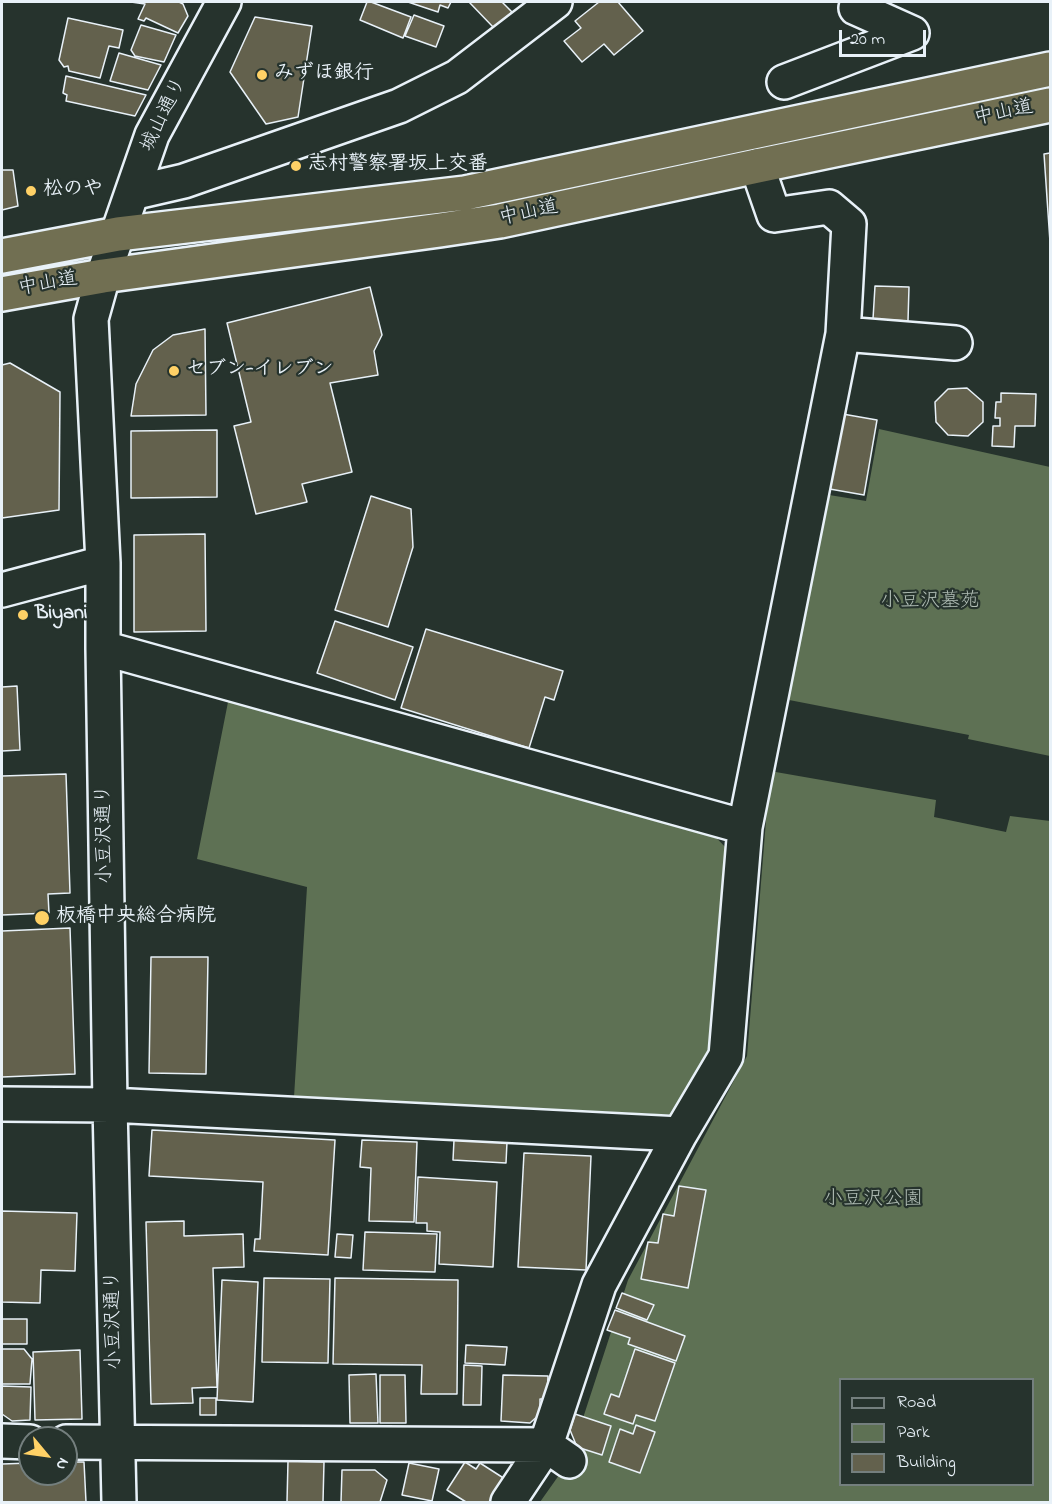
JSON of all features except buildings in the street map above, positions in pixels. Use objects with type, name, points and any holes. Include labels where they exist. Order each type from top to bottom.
[{"type":"highway","name":"中山道","points":[[2,256],[118,234],[465,193],[1050,69]]},
{"type":"highway","name":"中山道","points":[[2,294],[103,276],[500,221],[1050,105]]},
{"type":"street","points":[[132,193],[184,181],[399,106],[457,77],[555,2]]},
{"type":"street","points":[[784,82],[912,33],[856,8],[858,2]]},
{"type":"street","name":"城山通り","points":[[103,276],[152,135],[220,3]]},
{"type":"street","points":[[508,1503],[557,1453],[599,1285],[680,1134],[726,1056],[745,827],[843,334],[849,224],[829,207],[774,215],[757,165]]},
{"type":"street","name":"小豆沢通り","points":[[103,276],[91,319],[103,563],[110,1105],[119,1503]]},
{"type":"street","points":[[843,334],[955,343]]},
{"type":"street","points":[[2,590],[103,563]]},
{"type":"street","points":[[103,648],[745,827]]},
{"type":"street","points":[[2,1104],[110,1105],[680,1134]]},
{"type":"street","points":[[2,1441],[18,1442]]},
{"type":"street","points":[[78,1442],[557,1453]]},
{"type":"green space","name":"小豆沢墓苑","points":[[879,429],[1050,467],[1050,756],[968,739],[969,735],[784,699],[823,494],[866,501]]},
{"type":"green space","points":[[229,697],[708,829],[727,849],[711,1051],[675,1115],[294,1097],[307,887],[197,859]]},
{"type":"green space","name":"小豆沢公園","points":[[770,771],[936,800],[934,817],[1006,832],[1010,816],[1050,821],[1050,1502],[540,1502],[569,1461],[628,1280],[747,1056]]},
{"type":"place","name":"みずほ銀行","points":[[262,75]]},
{"type":"place","name":"志村警察署坂上交番","points":[[296,166]]},
{"type":"place","name":"松のや","points":[[31,191]]},
{"type":"place","name":"セブン-イレブン","points":[[174,371]]},
{"type":"place","name":"Biyani","points":[[23,615]]},
{"type":"place","name":"板橋中央総合病院","points":[[42,918]]}]
